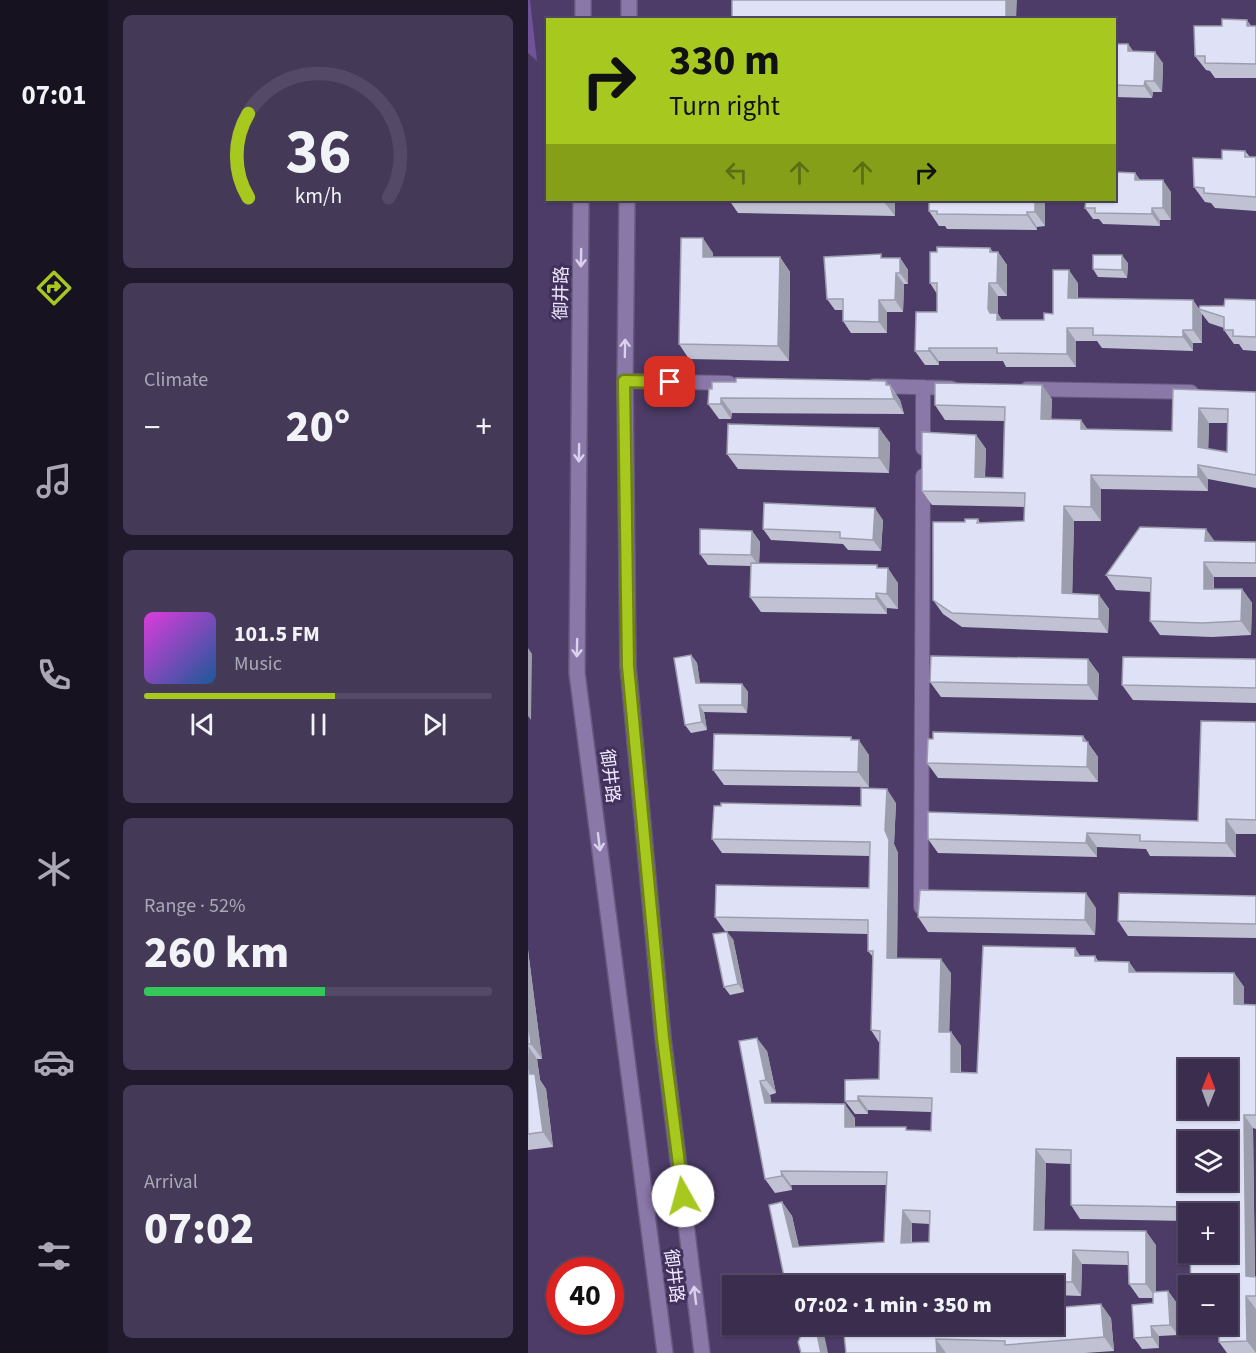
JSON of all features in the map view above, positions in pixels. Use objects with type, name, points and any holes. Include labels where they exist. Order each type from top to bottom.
[{"type":"street","points":[[583,0],[583,18]]},
{"type":"street","points":[[629,0],[629,18]]},
{"type":"street","name":"御井路","points":[[581,201],[577,673],[664,1353]]},
{"type":"street","name":"御井路","points":[[627,201],[624,381],[628,666],[663,1038],[702,1353]]},
{"type":"street","points":[[624,381],[744,384]]},
{"type":"street","points":[[864,386],[971,388]]},
{"type":"street","points":[[921,907],[924,387]]},
{"type":"street","points":[[1018,389],[1209,393]]},
{"type":"shaded area","points":[[528,0],[530,0],[537,61],[528,53]]},
{"type":"building","points":[[732,0],[1006,0],[1006,18],[732,18]]},
{"type":"building","points":[[1222,19],[1247,20],[1247,26],[1256,26],[1256,64],[1205,63],[1205,56],[1195,56],[1194,26],[1222,26]]},
{"type":"building","points":[[1116,44],[1128,44],[1128,51],[1155,52],[1154,81],[1145,81],[1144,86],[1116,85]]},
{"type":"building","points":[[1222,150],[1245,151],[1245,157],[1256,157],[1256,197],[1204,193],[1204,188],[1194,187],[1193,158],[1222,159]]},
{"type":"building","points":[[1116,172],[1135,173],[1135,180],[1163,180],[1163,208],[1152,208],[1152,214],[1095,213],[1095,208],[1085,208],[1086,201],[1116,201]]},
{"type":"building","points":[[929,201],[1035,201],[1035,212],[1027,212],[1027,215],[937,214],[937,211],[929,211]]},
{"type":"building","points":[[681,238],[703,238],[703,257],[780,257],[778,346],[679,344]]},
{"type":"building","points":[[937,247],[990,248],[990,252],[998,252],[997,283],[989,283],[988,309],[990,313],[997,313],[997,320],[1044,320],[1044,313],[1053,314],[1053,270],[1069,270],[1068,298],[1193,300],[1193,330],[1183,330],[1183,337],[1093,335],[1093,328],[1067,328],[1067,354],[997,353],[997,348],[929,348],[929,351],[915,351],[916,312],[937,312],[937,283],[930,283],[930,252],[937,252]]},
{"type":"building","points":[[881,254],[881,258],[900,258],[900,273],[896,273],[895,300],[879,300],[879,322],[843,321],[843,299],[827,299],[824,257]]},
{"type":"building","points":[[1093,255],[1122,255],[1122,270],[1093,269]]},
{"type":"building","points":[[1225,299],[1256,300],[1256,337],[1233,336],[1233,330],[1224,330],[1224,317],[1199,309],[1200,306],[1224,306]]},
{"type":"building","points":[[736,378],[886,381],[886,385],[890,385],[894,399],[721,398],[721,404],[708,404],[712,382],[736,382]]},
{"type":"building","points":[[935,383],[1042,385],[1041,419],[1081,420],[1081,429],[1172,431],[1173,389],[1256,392],[1256,475],[1198,465],[1198,477],[1091,475],[1091,507],[1064,506],[1062,593],[1099,595],[1099,619],[952,613],[933,600],[933,522],[965,522],[965,519],[978,519],[977,523],[1024,521],[1025,493],[922,491],[922,432],[976,435],[975,477],[1003,478],[1005,407],[935,405]],"holes":[[[1199,408],[1228,409],[1227,452],[1198,447]]]},
{"type":"building","points":[[728,424],[879,428],[879,458],[727,454]]},
{"type":"building","points":[[764,503],[875,508],[873,540],[840,538],[840,532],[763,529]]},
{"type":"building","points":[[1140,527],[1206,529],[1205,541],[1256,542],[1256,563],[1204,562],[1204,589],[1242,589],[1241,621],[1202,623],[1150,621],[1151,578],[1106,575]]},
{"type":"building","points":[[700,529],[752,531],[751,555],[700,554]]},
{"type":"building","points":[[751,563],[877,565],[877,568],[888,568],[887,594],[876,593],[876,599],[750,597]]},
{"type":"building","points":[[691,655],[696,683],[742,684],[742,705],[699,705],[702,722],[685,725],[674,658]]},
{"type":"building","points":[[931,656],[1088,659],[1088,685],[930,682]]},
{"type":"building","points":[[1123,657],[1256,659],[1256,688],[1122,685]]},
{"type":"building","points":[[1201,721],[1256,722],[1256,820],[1226,819],[1226,843],[1140,841],[1140,835],[1087,833],[1086,843],[928,839],[928,812],[1198,821]]},
{"type":"building","points":[[933,732],[1083,736],[1083,741],[1088,742],[1087,767],[927,763],[928,739],[933,739]]},
{"type":"building","points":[[714,734],[851,737],[851,740],[859,740],[858,772],[713,770]]},
{"type":"building","points":[[861,788],[887,789],[885,830],[889,840],[887,958],[941,959],[939,1032],[951,1032],[951,1072],[977,1073],[983,946],[1075,948],[1075,956],[1095,956],[1095,961],[1129,962],[1129,972],[1234,973],[1234,1004],[1256,1005],[1256,1115],[1244,1115],[1246,1276],[1256,1277],[1256,1296],[1246,1296],[1247,1341],[1219,1342],[1219,1335],[1238,1335],[1238,1275],[1191,1275],[1190,1263],[1238,1263],[1238,1203],[1178,1203],[1178,1207],[1071,1205],[1071,1150],[1036,1149],[1034,1230],[1146,1231],[1146,1284],[1129,1284],[1128,1252],[1073,1250],[1072,1282],[1064,1282],[1064,1275],[784,1275],[769,1205],[782,1202],[793,1247],[884,1242],[887,1172],[781,1171],[782,1176],[765,1179],[739,1041],[757,1038],[766,1080],[760,1081],[765,1103],[845,1104],[845,1127],[906,1127],[906,1130],[931,1131],[932,1098],[858,1096],[858,1101],[845,1101],[845,1080],[879,1079],[880,1031],[871,1030],[873,951],[868,951],[868,920],[715,917],[716,885],[869,888],[870,842],[712,839],[714,806],[721,806],[721,803],[861,806]],"holes":[[[903,1210],[930,1211],[929,1242],[901,1243]]]},
{"type":"building","points":[[920,890],[1086,893],[1085,920],[918,917]]},
{"type":"building","points":[[1119,893],[1256,896],[1256,924],[1118,921]]},
{"type":"building","points":[[727,932],[738,984],[724,987],[713,934]]},
{"type":"building","points":[[528,1018],[531,1044],[528,1044]]},
{"type":"building","points":[[528,1054],[530,1074],[535,1074],[543,1132],[528,1134]]},
{"type":"building","points":[[1168,1291],[1170,1325],[1151,1326],[1152,1337],[1134,1338],[1132,1305],[1153,1303],[1153,1292]]},
{"type":"building","points":[[1101,1304],[1104,1337],[1005,1345],[1005,1341],[936,1339],[937,1353],[846,1353],[844,1335],[1064,1335],[1064,1307]]},
{"type":"building","points":[[801,1335],[817,1335],[821,1353],[801,1353],[798,1342]]},
{"type":"route","points":[[670,382],[624,381],[628,666],[663,1038],[683,1196]]}]
